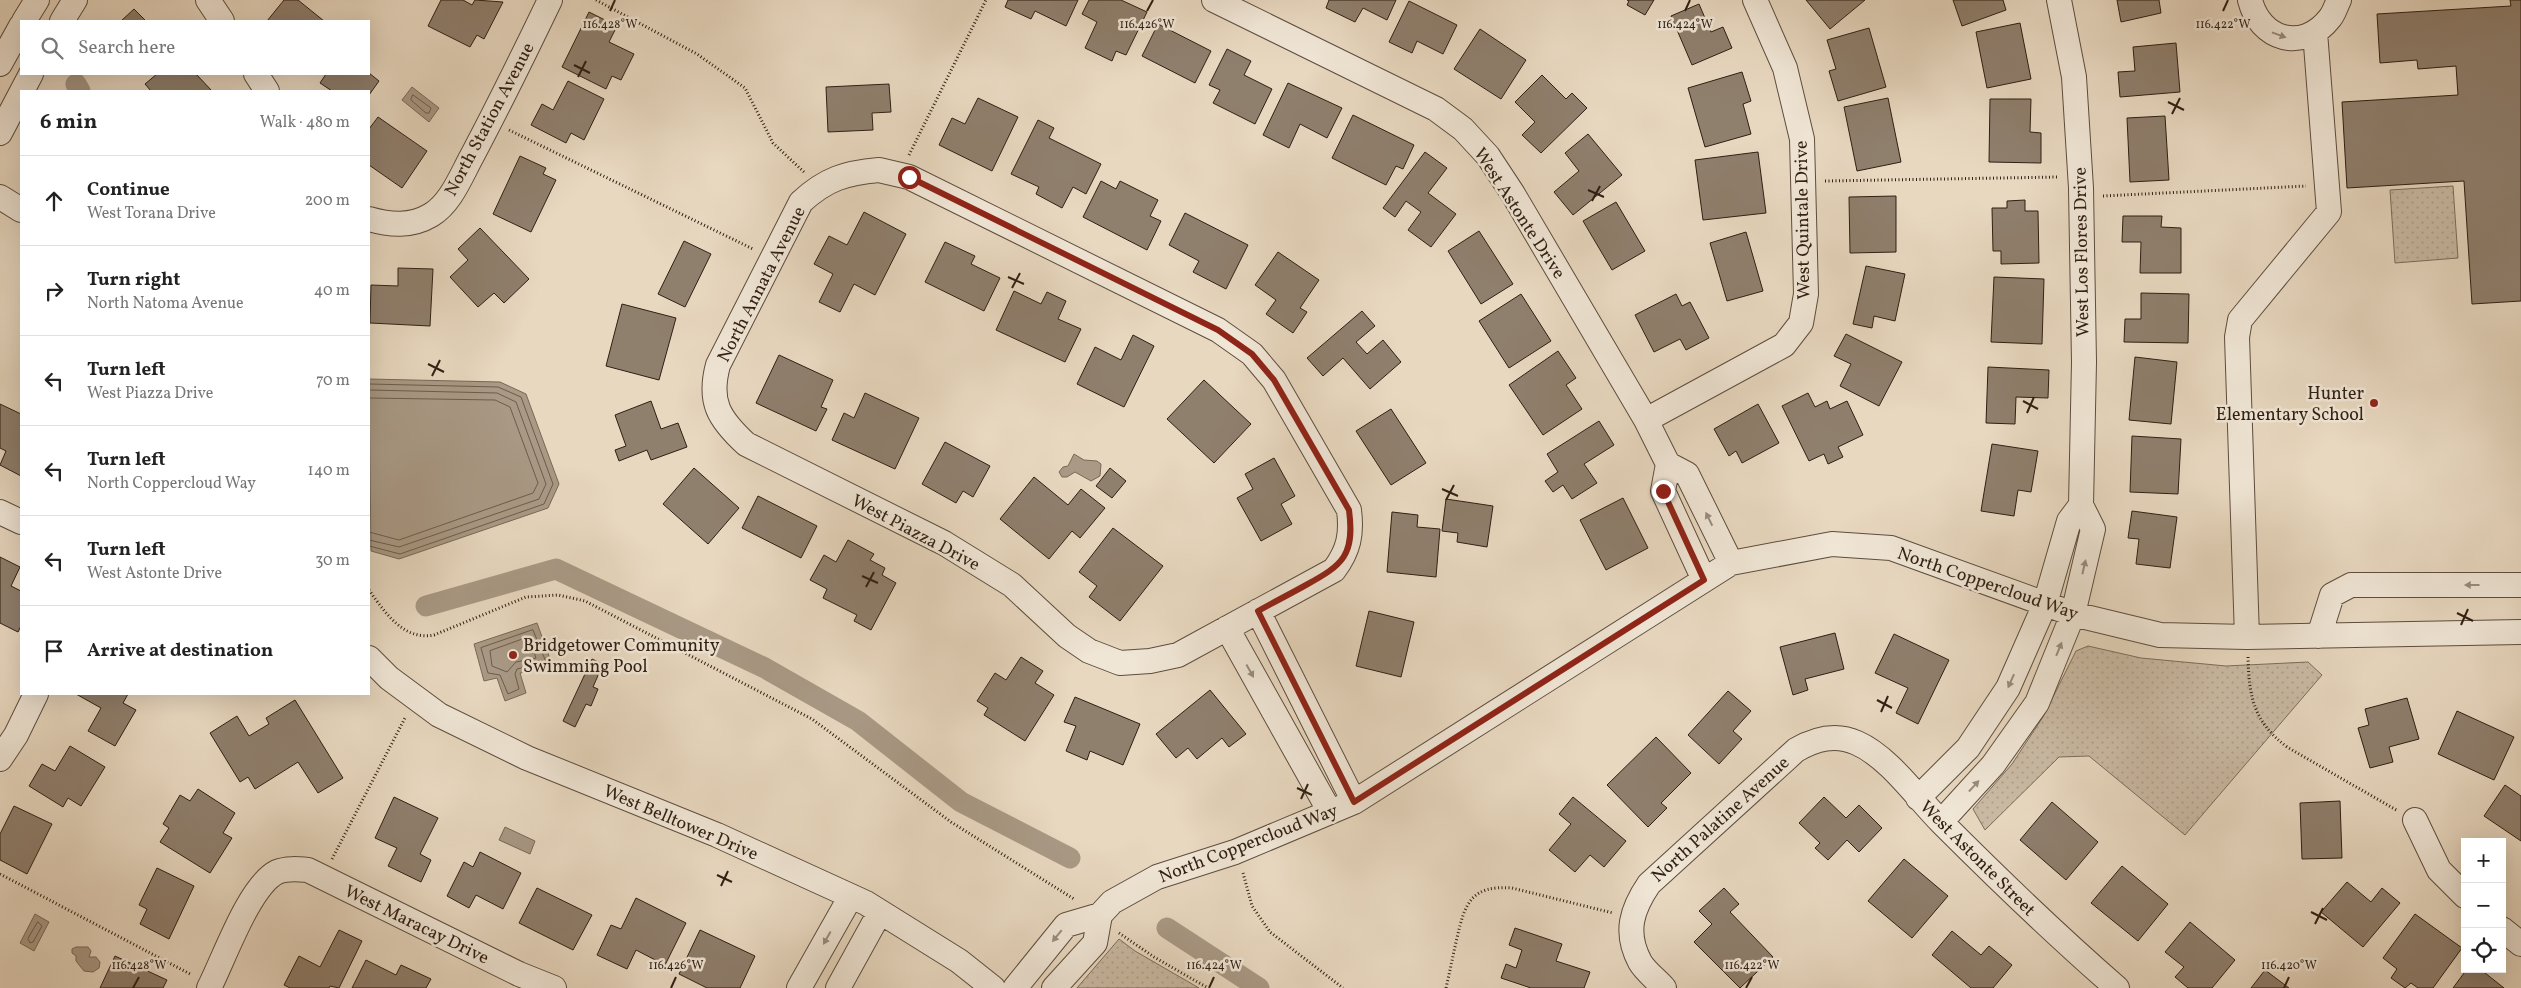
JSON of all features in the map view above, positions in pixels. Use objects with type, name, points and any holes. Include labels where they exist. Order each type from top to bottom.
[{"type":"street","points":[[25,20],[37,0]]},
{"type":"street","points":[[63,20],[75,0]]},
{"type":"street","points":[[208,0],[221,20]]},
{"type":"street","name":"North Station Avenue","points":[[370,219],[387,224],[412,223],[432,214],[449,198],[491,121],[550,0]]},
{"type":"street","name":"West Astonte Drive","points":[[1214,0],[1436,109],[1463,129],[1488,156],[1513,194],[1646,420],[1668,464]]},
{"type":"street","name":"West Quintale Drive","points":[[1646,420],[1784,345],[1801,323],[1806,294],[1802,139],[1786,68],[1755,0]]},
{"type":"street","name":"West Los Flores Drive","points":[[1941,822],[1993,765],[2037,703],[2073,614],[2093,529],[2082,505],[2084,362],[2081,188],[2074,77],[2059,0]]},
{"type":"street","points":[[2250,0],[2253,14],[2261,25],[2274,35],[2289,39],[2315,32],[2330,18],[2339,0]]},
{"type":"street","points":[[0,64],[20,28]]},
{"type":"street","points":[[2247,646],[2237,337],[2240,320],[2329,212],[2315,32]]},
{"type":"street","points":[[23,90],[30,75]]},
{"type":"street","points":[[257,75],[266,90]]},
{"type":"street","points":[[0,133],[20,95]]},
{"type":"street","name":"North Annata Avenue","points":[[716,402],[714,382],[718,365],[800,202],[819,186],[861,172],[879,170],[899,174],[1218,330],[1252,354],[1274,380],[1349,510],[1350,544],[1334,570],[1258,611]]},
{"type":"street","points":[[0,197],[20,209]]},
{"type":"street","name":"West Piazza Drive","points":[[716,402],[726,426],[746,444],[944,543],[1012,585],[1067,636],[1089,651],[1120,663],[1150,661],[1178,655],[1227,628]]},
{"type":"street","points":[[1704,580],[1663,491],[1668,464],[1687,474],[1730,563]]},
{"type":"street","points":[[1918,798],[1968,748],[2008,688],[2045,604],[2069,521],[2082,505]]},
{"type":"street","points":[[0,512],[20,522]]},
{"type":"street","name":"North Coppercloud Way","points":[[1015,988],[1066,925],[1107,922],[1112,902],[1157,877],[1235,852],[1354,802],[1730,563],[1832,544],[1891,548],[2073,614],[2160,635],[2247,646],[2319,636],[2521,632]]},
{"type":"street","points":[[2319,636],[2332,595],[2351,585],[2521,585]]},
{"type":"street","points":[[1330,812],[1227,628],[1258,611],[1354,802]]},
{"type":"street","name":"West Belltower Drive","points":[[370,659],[389,678],[439,715],[527,758],[716,835],[851,896],[959,961],[993,988]]},
{"type":"street","points":[[0,758],[16,735],[36,695]]},
{"type":"street","name":"West Astonte Street","points":[[1836,737],[1855,742],[1874,752],[1941,822],[2052,932],[2117,988]]},
{"type":"street","name":"North Palatine Avenue","points":[[1622,920],[1636,904],[1649,884],[1796,750],[1815,739],[1836,737]]},
{"type":"street","points":[[2415,820],[2439,870],[2461,892]]},
{"type":"street","name":"West Maracay Drive","points":[[203,982],[254,894],[265,881],[278,872],[294,869],[308,870],[519,974],[554,988]]},
{"type":"street","points":[[799,988],[851,896]]},
{"type":"street","points":[[838,988],[880,912]]},
{"type":"street","points":[[1622,920],[1640,962],[1664,988]]},
{"type":"street","points":[[1054,988],[1095,943],[1107,922]]},
{"type":"street","points":[[2506,932],[2521,944]]},
{"type":"path","points":[[596,0],[697,54],[745,88],[773,143],[819,186]]},
{"type":"path","points":[[899,174],[986,0]]},
{"type":"path","points":[[491,121],[772,259]]},
{"type":"path","points":[[370,591],[399,626],[412,635],[424,637],[434,635],[526,597],[558,596],[585,601],[812,719],[951,822],[1078,902]]},
{"type":"path","points":[[2247,646],[2251,698],[2259,718],[2272,735],[2287,748],[2372,798],[2415,820]]},
{"type":"path","points":[[329,864],[407,713]]},
{"type":"path","points":[[1243,873],[1252,906],[1270,932],[1343,988]]},
{"type":"path","points":[[0,874],[203,982]]},
{"type":"path","points":[[1446,988],[1464,908],[1484,890],[1494,887],[1512,888],[1622,920]]},
{"type":"path","points":[[1107,922],[1154,956],[1208,988]]},
{"type":"shaded area","points":[[2453,186],[2458,258],[2395,263],[2390,190]]},
{"type":"shaded area","points":[[2088,646],[2141,658],[2226,666],[2308,662],[2322,675],[2185,835],[2089,756],[2059,757],[1985,830],[1973,809],[2012,764],[2043,717],[2076,651]]},
{"type":"shaded area","points":[[1119,939],[1135,951],[1199,988],[1077,988]]},
{"type":"water","points":[[412,87],[439,108],[429,122],[402,100]]},
{"type":"water","points":[[370,379],[500,382],[526,394],[559,484],[548,508],[399,559],[371,551]]},
{"type":"water","points":[[1074,454],[1084,460],[1097,461],[1101,464],[1100,476],[1091,481],[1075,472],[1067,477],[1062,477],[1059,472],[1063,467],[1068,466]]},
{"type":"water","name":"Bridgetower Community Swimming Pool","points":[[537,623],[553,667],[520,673],[526,693],[505,701],[497,678],[484,681],[474,644]]},
{"type":"water","points":[[505,827],[535,841],[530,854],[499,840]]},
{"type":"water","points":[[35,914],[49,922],[34,951],[20,943]]},
{"type":"water","points":[[88,947],[91,951],[89,957],[96,957],[100,962],[99,968],[93,972],[84,971],[76,961],[76,956],[72,953],[72,949]]},
{"type":"building","points":[[284,0],[298,0],[323,20],[268,20]]},
{"type":"building","points":[[441,0],[463,0],[472,5],[475,0],[503,2],[484,39],[477,35],[470,47],[428,26]]},
{"type":"building","points":[[1008,0],[1078,0],[1066,26],[1035,11],[1031,19],[1005,7]]},
{"type":"building","points":[[1089,0],[1121,0],[1147,12],[1126,55],[1116,51],[1112,61],[1085,48],[1097,22],[1082,14]]},
{"type":"building","points":[[1329,0],[1396,0],[1387,20],[1363,8],[1355,22],[1326,8]]},
{"type":"building","points":[[1627,0],[1654,0],[1645,15],[1627,5],[1629,1]]},
{"type":"building","points":[[1806,0],[1865,0],[1830,29]]},
{"type":"building","points":[[1953,0],[2003,0],[2006,10],[1962,26]]},
{"type":"building","points":[[2117,0],[2159,0],[2161,13],[2121,22]]},
{"type":"building","points":[[2510,0],[2521,0],[2521,301],[2472,304],[2464,181],[2347,188],[2342,102],[2458,95],[2456,66],[2418,69],[2417,60],[2380,63],[2377,14],[2511,6]]},
{"type":"building","points":[[1409,1],[1457,25],[1443,54],[1417,41],[1412,53],[1389,42]]},
{"type":"building","points":[[1699,4],[1711,32],[1723,27],[1732,48],[1692,65],[1671,16]]},
{"type":"building","points":[[134,9],[145,20],[122,20]]},
{"type":"building","points":[[589,12],[617,26],[609,42],[634,54],[621,80],[612,76],[606,89],[562,67]]},
{"type":"building","points":[[2020,23],[2031,79],[1987,88],[1976,32]]},
{"type":"building","points":[[1158,24],[1211,51],[1195,83],[1142,56]]},
{"type":"building","points":[[1869,28],[1886,87],[1838,101],[1829,71],[1836,69],[1827,40]]},
{"type":"building","points":[[1480,29],[1526,60],[1501,99],[1454,69]]},
{"type":"building","points":[[2176,43],[2180,92],[2120,97],[2118,72],[2135,71],[2133,47]]},
{"type":"building","points":[[1227,49],[1251,61],[1244,75],[1272,89],[1255,124],[1213,103],[1220,90],[1209,85]]},
{"type":"building","points":[[1742,72],[1751,101],[1743,104],[1751,134],[1705,147],[1688,88]]},
{"type":"building","points":[[370,74],[379,81],[370,94],[370,90],[330,90],[320,83],[325,75]]},
{"type":"building","points":[[156,75],[197,75],[211,90],[150,90],[145,84]]},
{"type":"building","points":[[1542,75],[1566,99],[1572,93],[1587,108],[1541,153],[1522,135],[1535,122],[1515,102]]},
{"type":"building","points":[[568,81],[604,99],[584,140],[571,133],[566,143],[531,125],[542,104],[553,110]]},
{"type":"building","points":[[1288,83],[1342,108],[1327,138],[1300,124],[1289,148],[1263,135]]},
{"type":"building","points":[[889,84],[891,112],[872,113],[873,130],[828,132],[826,87]]},
{"type":"building","points":[[978,98],[1018,117],[992,171],[939,145],[952,118],[965,124]]},
{"type":"building","points":[[1888,98],[1901,162],[1857,171],[1844,107]]},
{"type":"building","points":[[1990,99],[2031,99],[2030,132],[2041,133],[2041,163],[1989,162]]},
{"type":"building","points":[[1353,115],[1414,145],[1403,169],[1396,166],[1386,185],[1332,158]]},
{"type":"building","points":[[2165,116],[2169,180],[2130,182],[2127,118]]},
{"type":"building","points":[[378,117],[427,151],[402,188],[370,166],[370,128]]},
{"type":"building","points":[[1038,120],[1054,128],[1049,138],[1101,164],[1086,194],[1073,187],[1062,208],[1036,194],[1039,187],[1011,174]]},
{"type":"building","points":[[1588,134],[1622,175],[1573,215],[1554,192],[1579,171],[1565,153]]},
{"type":"building","points":[[1425,152],[1447,168],[1428,193],[1456,214],[1431,247],[1408,230],[1421,212],[1406,201],[1395,217],[1383,208]]},
{"type":"building","points":[[1758,152],[1766,213],[1703,220],[1695,160]]},
{"type":"building","points":[[520,156],[546,168],[543,174],[556,180],[531,232],[493,214]]},
{"type":"building","points":[[1101,181],[1116,189],[1120,181],[1158,200],[1150,216],[1161,221],[1147,250],[1083,217]]},
{"type":"building","points":[[1896,196],[1896,252],[1850,253],[1849,197]]},
{"type":"building","points":[[2025,200],[2025,211],[2038,211],[2039,263],[2001,264],[2001,251],[1993,251],[1992,208],[2007,208],[2007,201]]},
{"type":"building","points":[[1616,202],[1645,251],[1612,270],[1583,221]]},
{"type":"building","points":[[864,212],[906,234],[875,295],[854,284],[840,312],[819,302],[833,274],[814,264],[829,236],[847,245]]},
{"type":"building","points":[[1185,213],[1248,245],[1226,289],[1193,272],[1199,261],[1169,245]]},
{"type":"building","points":[[2123,216],[2162,216],[2161,227],[2181,228],[2181,273],[2140,273],[2141,242],[2122,242]]},
{"type":"building","points":[[480,228],[529,279],[504,303],[494,293],[478,307],[450,277],[468,260],[458,249]]},
{"type":"building","points":[[1479,231],[1513,284],[1481,304],[1448,251]]},
{"type":"building","points":[[1746,232],[1763,291],[1727,301],[1710,243]]},
{"type":"building","points":[[684,241],[711,254],[685,307],[658,294]]},
{"type":"building","points":[[945,242],[975,256],[971,264],[1000,278],[984,311],[925,282]]},
{"type":"building","points":[[1278,252],[1319,280],[1300,308],[1307,312],[1293,333],[1266,314],[1276,300],[1255,285]]},
{"type":"building","points":[[1866,266],[1905,274],[1895,321],[1874,316],[1872,328],[1853,324]]},
{"type":"building","points":[[398,268],[433,269],[430,326],[370,323],[371,285],[398,286]]},
{"type":"building","points":[[1994,277],[2044,279],[2042,344],[1991,342]]},
{"type":"building","points":[[1014,291],[1041,304],[1047,292],[1066,301],[1058,319],[1081,329],[1065,362],[996,330]]},
{"type":"building","points":[[2141,293],[2189,294],[2188,343],[2124,342],[2125,319],[2141,319]]},
{"type":"building","points":[[1521,294],[1551,341],[1509,368],[1479,321]]},
{"type":"building","points":[[1676,294],[1682,306],[1690,302],[1709,338],[1686,350],[1680,339],[1654,352],[1635,315]]},
{"type":"building","points":[[622,304],[676,318],[659,380],[606,366]]},
{"type":"building","points":[[1362,311],[1375,326],[1356,342],[1367,354],[1383,340],[1401,362],[1370,389],[1343,358],[1323,376],[1307,358]]},
{"type":"building","points":[[1846,334],[1902,362],[1879,406],[1840,386],[1851,364],[1834,356]]},
{"type":"building","points":[[1133,335],[1154,346],[1124,407],[1077,384],[1095,347],[1121,360]]},
{"type":"building","points":[[1558,351],[1576,378],[1566,385],[1582,409],[1543,435],[1509,385]]},
{"type":"building","points":[[779,355],[833,380],[821,407],[827,409],[816,431],[756,403]]},
{"type":"building","points":[[2135,357],[2177,362],[2171,424],[2129,420]]},
{"type":"building","points":[[1988,367],[2049,370],[2048,398],[2016,397],[2015,424],[1986,423]]},
{"type":"building","points":[[1204,380],[1251,424],[1214,463],[1167,419]]},
{"type":"building","points":[[865,393],[919,418],[895,469],[832,440],[844,413],[854,418]]},
{"type":"building","points":[[1808,393],[1815,407],[1827,401],[1830,409],[1847,401],[1863,435],[1838,447],[1843,457],[1828,464],[1824,454],[1809,461],[1782,406]]},
{"type":"building","points":[[651,401],[661,429],[678,423],[687,447],[651,460],[647,450],[619,461],[615,450],[626,446],[615,415]]},
{"type":"building","points":[[0,404],[20,414],[20,475],[0,465],[6,451],[0,448]]},
{"type":"building","points":[[1758,404],[1779,443],[1742,463],[1736,451],[1729,456],[1714,429]]},
{"type":"building","points":[[1391,409],[1426,463],[1391,485],[1356,431]]},
{"type":"building","points":[[1599,421],[1614,445],[1584,464],[1597,483],[1572,499],[1563,485],[1553,492],[1545,481],[1558,472],[1547,454]]},
{"type":"building","points":[[2132,436],[2181,439],[2178,494],[2130,492]]},
{"type":"building","points":[[945,442],[990,466],[973,497],[963,491],[956,503],[922,484]]},
{"type":"building","points":[[1992,444],[2038,451],[2031,492],[2018,490],[2014,516],[1981,511]]},
{"type":"building","points":[[1274,458],[1295,496],[1281,504],[1292,524],[1261,541],[1237,498],[1253,489],[1245,474]]},
{"type":"building","points":[[694,468],[739,508],[708,544],[663,504]]},
{"type":"building","points":[[1110,468],[1126,481],[1112,498],[1096,486]]},
{"type":"building","points":[[1034,477],[1068,505],[1081,489],[1105,508],[1080,538],[1072,531],[1049,559],[1000,519]]},
{"type":"building","points":[[758,496],[817,526],[801,558],[742,528]]},
{"type":"building","points":[[1623,498],[1648,548],[1606,570],[1580,520]]},
{"type":"building","points":[[1446,499],[1493,506],[1487,547],[1457,542],[1458,533],[1442,531]]},
{"type":"building","points":[[2132,511],[2177,517],[2170,568],[2136,564],[2139,539],[2128,538]]},
{"type":"building","points":[[1392,512],[1418,515],[1417,527],[1440,529],[1436,577],[1387,572]]},
{"type":"building","points":[[1113,528],[1163,566],[1120,621],[1089,597],[1097,586],[1079,572]]},
{"type":"building","points":[[848,540],[874,554],[870,560],[885,568],[882,575],[896,583],[871,630],[854,621],[857,615],[823,598],[827,589],[810,580],[824,555],[836,562]]},
{"type":"building","points":[[0,557],[20,567],[11,586],[20,590],[20,628],[18,632],[0,623]]},
{"type":"building","points":[[1369,611],[1414,622],[1401,677],[1356,666]]},
{"type":"building","points":[[1835,633],[1844,669],[1805,679],[1808,690],[1793,695],[1780,647]]},
{"type":"building","points":[[1894,634],[1949,660],[1918,724],[1896,713],[1908,688],[1875,673]]},
{"type":"building","points":[[1021,657],[1043,671],[1035,683],[1054,695],[1025,741],[984,715],[988,708],[977,701],[995,673],[1006,680]]},
{"type":"building","points":[[592,659],[603,664],[593,687],[598,689],[591,706],[586,704],[575,727],[563,721]]},
{"type":"building","points":[[1210,690],[1246,734],[1229,747],[1222,738],[1197,759],[1188,748],[1176,758],[1156,734]]},
{"type":"building","points":[[1728,691],[1751,711],[1733,731],[1742,739],[1719,764],[1688,735]]},
{"type":"building","points":[[78,695],[127,695],[123,703],[136,710],[115,746],[88,731],[101,708]]},
{"type":"building","points":[[1075,697],[1140,724],[1123,765],[1090,751],[1087,760],[1066,751],[1076,726],[1064,722]]},
{"type":"building","points":[[2407,698],[2419,739],[2389,747],[2393,762],[2370,768],[2358,728],[2369,725],[2365,709]]},
{"type":"building","points":[[295,700],[343,778],[318,793],[298,762],[255,789],[248,777],[240,782],[210,733],[237,716],[249,736],[269,724],[266,718]]},
{"type":"building","points":[[2457,711],[2514,737],[2494,780],[2438,754]]},
{"type":"building","points":[[1656,737],[1691,773],[1661,803],[1667,808],[1648,827],[1607,785]]},
{"type":"building","points":[[70,746],[105,767],[81,806],[68,798],[63,807],[29,786],[42,764],[55,771]]},
{"type":"building","points":[[2505,785],[2521,796],[2521,841],[2484,816]]},
{"type":"building","points":[[198,789],[235,813],[223,833],[232,838],[210,873],[160,842],[169,828],[163,824],[180,795],[190,801]]},
{"type":"building","points":[[394,797],[438,818],[420,854],[431,860],[421,882],[388,866],[397,848],[375,838]]},
{"type":"building","points":[[1573,797],[1626,841],[1604,867],[1590,855],[1575,872],[1549,850],[1571,824],[1559,814]]},
{"type":"building","points":[[1824,797],[1846,818],[1859,805],[1882,828],[1859,852],[1847,840],[1828,860],[1815,848],[1820,843],[1799,823]]},
{"type":"building","points":[[2340,801],[2342,858],[2302,859],[2300,803]]},
{"type":"building","points":[[2052,802],[2098,842],[2066,880],[2020,840]]},
{"type":"building","points":[[14,806],[52,824],[27,874],[0,860],[0,834]]},
{"type":"building","points":[[480,852],[521,873],[503,909],[476,895],[469,908],[447,896],[464,862],[473,867]]},
{"type":"building","points":[[1904,859],[1948,896],[1912,938],[1868,901]]},
{"type":"building","points":[[2122,866],[2168,904],[2138,941],[2091,903]]},
{"type":"building","points":[[157,868],[194,886],[169,939],[140,924],[147,909],[139,905]]},
{"type":"building","points":[[2347,882],[2371,902],[2382,888],[2400,903],[2363,947],[2321,912]]},
{"type":"building","points":[[537,888],[592,915],[573,950],[519,923]]},
{"type":"building","points":[[1724,888],[1739,904],[1730,912],[1773,957],[1740,988],[1694,942],[1712,924],[1699,911]]},
{"type":"building","points":[[636,898],[686,923],[665,965],[636,950],[627,969],[597,955],[611,925],[621,929]]},
{"type":"building","points":[[2415,914],[2461,947],[2433,988],[2418,988],[2411,983],[2405,988],[2391,978],[2397,969],[2383,958]]},
{"type":"building","points":[[2190,922],[2235,960],[2212,988],[2188,988],[2175,977],[2184,967],[2165,952]]},
{"type":"building","points":[[1515,928],[1562,944],[1556,961],[1590,972],[1584,988],[1531,988],[1501,978],[1506,964],[1516,968],[1522,950],[1509,945]]},
{"type":"building","points":[[339,930],[362,941],[339,988],[330,986],[329,988],[290,988],[284,985],[299,956],[320,967]]},
{"type":"building","points":[[700,930],[755,956],[740,988],[707,988],[679,974]]},
{"type":"building","points":[[1952,931],[1981,955],[1989,946],[2012,965],[1993,988],[1971,988],[1932,955]]},
{"type":"building","points":[[115,956],[167,980],[163,988],[100,988]]},
{"type":"building","points":[[366,960],[396,975],[401,965],[431,979],[426,988],[352,988]]},
{"type":"building","points":[[2265,970],[2289,988],[2251,988]]},
{"type":"building","points":[[2464,973],[2485,973],[2504,988],[2453,988]]},
{"type":"waterway","points":[[76,84],[79,90]]},
{"type":"waterway","points":[[426,606],[556,569],[765,668],[858,721],[961,802],[1070,858]]},
{"type":"waterway","points":[[1167,928],[1259,988]]},
{"type":"place","name":"Hunter Elementary School","points":[[2374,403]]},
{"type":"place","name":"Bridgetower Community Swimming Pool","points":[[513,655]]},
{"type":"route","points":[[909,177],[1218,330],[1252,354],[1274,380],[1349,510],[1350,544],[1334,570],[1258,611],[1354,802],[1704,580],[1663,491]]}]
